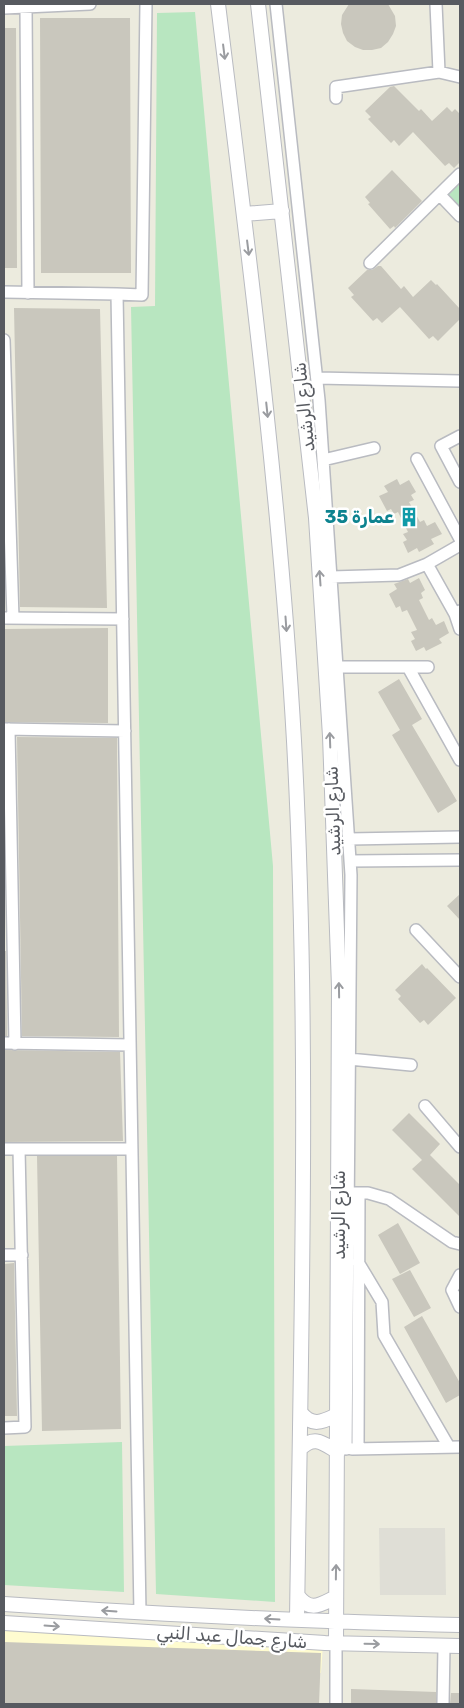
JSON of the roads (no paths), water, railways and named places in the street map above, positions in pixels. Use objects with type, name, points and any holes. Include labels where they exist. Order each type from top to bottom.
[{"type":"street","points":[[4,8],[90,4]]},
{"type":"street","points":[[4,292],[142,295],[146,4]]},
{"type":"street","name":"شارع الرشيد","points":[[218,4],[268,417],[287,641],[297,810],[304,1052],[298,1620]]},
{"type":"street","name":"شارع الرشيد","points":[[258,4],[315,509],[330,736],[339,987],[339,1414],[341,1450],[336,1643]]},
{"type":"street","points":[[276,4],[317,378],[349,839],[349,1059],[353,1193],[358,1260],[358,1448]]},
{"type":"street","points":[[436,4],[439,72]]},
{"type":"street","points":[[26,7],[28,293]]},
{"type":"street","points":[[336,98],[336,86],[439,72],[460,77]]},
{"type":"street","points":[[370,263],[460,174]]},
{"type":"street","points":[[440,194],[460,216]]},
{"type":"street","points":[[244,214],[282,211]]},
{"type":"street","points":[[118,294],[140,1613]]},
{"type":"street","points":[[4,340],[8,618],[123,619]]},
{"type":"street","points":[[317,378],[460,381]]},
{"type":"street","points":[[460,436],[441,446],[460,482]]},
{"type":"street","points":[[323,460],[374,448]]},
{"type":"street","points":[[417,459],[460,539]]},
{"type":"street","points":[[331,577],[398,575],[427,564],[460,546]]},
{"type":"street","points":[[427,564],[458,612],[460,629]]},
{"type":"street","points":[[337,667],[428,667]]},
{"type":"street","points":[[408,667],[460,760]]},
{"type":"street","points":[[125,731],[6,729],[9,1044],[130,1045]]},
{"type":"street","points":[[349,839],[460,838]]},
{"type":"street","points":[[350,861],[460,860]]},
{"type":"street","points":[[416,930],[460,977]]},
{"type":"street","points":[[349,1059],[411,1065]]},
{"type":"street","points":[[425,1106],[460,1147]]},
{"type":"street","points":[[4,1149],[132,1149]]},
{"type":"street","points":[[4,1428],[26,1427],[19,1149]]},
{"type":"street","points":[[353,1193],[368,1193],[389,1199],[452,1242],[460,1244]]},
{"type":"street","points":[[341,1450],[353,1193]]},
{"type":"street","points":[[4,1255],[22,1255]]},
{"type":"street","points":[[358,1260],[382,1302],[384,1335],[455,1447]]},
{"type":"street","points":[[460,1275],[452,1290],[460,1308]]},
{"type":"street","points":[[301,1413],[308,1420],[317,1423],[327,1421],[339,1414]]},
{"type":"street","points":[[300,1449],[308,1443],[318,1442],[341,1450],[358,1448],[455,1447]]},
{"type":"street","points":[[298,1596],[305,1603],[314,1606],[324,1604],[336,1597]]},
{"type":"street","name":"شارع جمال عبد النبي","points":[[4,1604],[140,1613],[298,1620],[460,1624]]},
{"type":"street","name":"شارع جمال عبد النبي","points":[[4,1623],[336,1643],[460,1646]]},
{"type":"street","points":[[336,1643],[336,1704]]},
{"type":"street","points":[[443,1704],[444,1646]]},
{"type":"place","name":"عمارة 35","points":[[409,517]]}]
